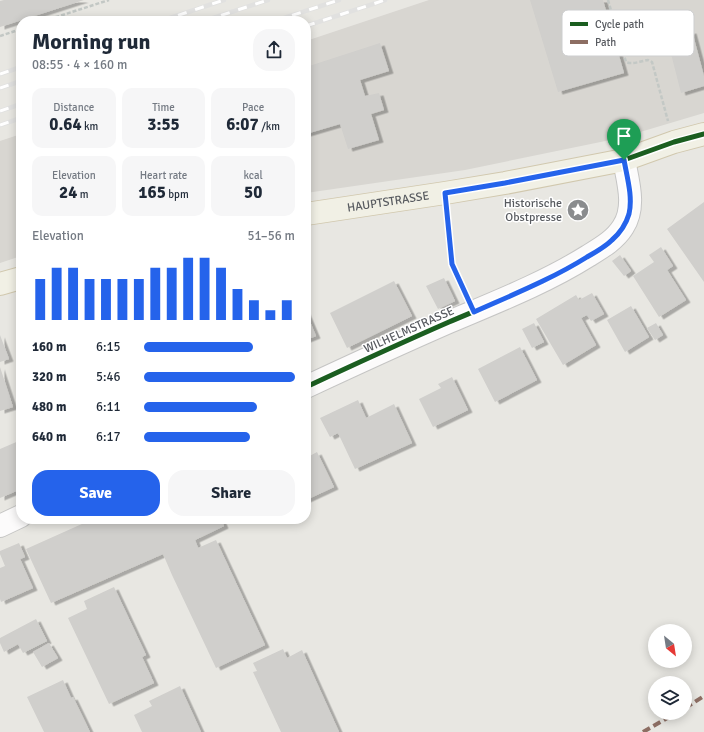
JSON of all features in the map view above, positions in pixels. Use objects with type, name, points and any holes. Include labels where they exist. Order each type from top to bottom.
[{"type":"main road","name":"HAUPTSTRASSE","points":[[311,213],[505,183],[624,160],[674,142],[704,134]]},
{"type":"main road","points":[[0,284],[16,279]]},
{"type":"street","name":"WILHELMSTRASSE","points":[[311,385],[554,276],[589,256],[612,239],[623,228],[629,214],[630,198],[624,160]]},
{"type":"street","points":[[0,526],[16,518]]},
{"type":"path","points":[[59,16],[109,0]]},
{"type":"path","points":[[608,0],[611,10]]},
{"type":"path","points":[[0,36],[16,31]]},
{"type":"path","points":[[624,56],[626,62],[631,64],[648,60],[652,62],[674,142]]},
{"type":"path","points":[[445,193],[452,264],[474,312]]},
{"type":"shaded area","points":[[429,0],[704,0],[704,113],[620,138],[465,170],[311,192],[311,39]]},
{"type":"shaded area","points":[[16,136],[16,258],[0,263],[0,141]]},
{"type":"building","points":[[84,0],[34,16],[16,16],[16,22],[0,27],[0,1]]},
{"type":"building","points":[[530,0],[603,0],[606,10],[562,10],[562,56],[619,56],[624,73],[558,92]]},
{"type":"building","points":[[694,38],[704,76],[704,86],[681,93],[672,56],[694,56]]},
{"type":"building","points":[[380,43],[389,71],[360,80],[365,96],[379,93],[384,110],[371,114],[379,140],[348,149],[340,124],[311,133],[311,65]]},
{"type":"building","points":[[704,202],[704,282],[667,229]]},
{"type":"building","points":[[661,247],[673,266],[667,270],[686,300],[659,317],[633,276],[654,262],[649,255]]},
{"type":"building","points":[[620,255],[631,271],[624,276],[612,261]]},
{"type":"building","points":[[444,278],[455,301],[438,309],[426,286]]},
{"type":"building","points":[[394,281],[412,316],[347,348],[330,313]]},
{"type":"building","points":[[592,293],[604,314],[591,321],[587,315],[581,318],[596,345],[563,365],[536,319],[576,295],[579,300]]},
{"type":"building","points":[[631,306],[649,337],[625,352],[607,320]]},
{"type":"building","points":[[534,323],[544,342],[532,348],[522,329]]},
{"type":"building","points":[[656,323],[663,335],[655,340],[647,328]]},
{"type":"building","points":[[311,324],[316,336],[311,338]]},
{"type":"building","points":[[0,335],[9,359],[0,362]]},
{"type":"building","points":[[520,347],[537,380],[495,402],[478,369]]},
{"type":"building","points":[[0,367],[13,407],[0,411]]},
{"type":"building","points":[[452,377],[468,410],[433,427],[419,399],[441,388],[438,384]]},
{"type":"building","points":[[358,400],[366,418],[394,404],[412,443],[355,469],[338,433],[330,437],[320,418]]},
{"type":"building","points":[[16,442],[16,491],[0,498],[0,449]]},
{"type":"building","points":[[317,452],[334,487],[311,498],[311,455]]},
{"type":"building","points":[[82,524],[223,524],[224,526],[195,540],[198,548],[216,540],[265,645],[216,668],[163,554],[51,603],[26,549]]},
{"type":"building","points":[[19,543],[25,557],[20,559],[33,588],[1,602],[0,568],[5,566],[0,551]]},
{"type":"building","points":[[114,587],[146,655],[142,657],[154,683],[109,704],[68,618],[87,609],[84,601]]},
{"type":"building","points":[[36,619],[47,641],[23,653],[18,644],[4,652],[0,643],[0,638]]},
{"type":"building","points":[[49,643],[58,658],[42,667],[33,652]]},
{"type":"building","points":[[283,649],[287,658],[302,650],[339,732],[281,732],[253,672],[257,671],[253,663]]},
{"type":"building","points":[[63,680],[90,732],[44,732],[27,697]]},
{"type":"building","points":[[180,686],[201,732],[142,732],[134,715],[152,706],[149,701]]},
{"type":"railway","points":[[176,16],[224,0]]},
{"type":"railway","points":[[219,16],[268,0]]},
{"type":"railway","points":[[290,16],[339,0]]},
{"type":"railway","points":[[311,24],[385,0]]},
{"type":"railway","points":[[0,74],[16,69]]},
{"type":"railway","points":[[0,88],[16,83]]},
{"type":"railway","points":[[0,111],[16,106]]},
{"type":"railway","points":[[0,125],[16,120]]},
{"type":"marked path","points":[[692,704],[704,696]]},
{"type":"marked path","points":[[643,732],[664,720]]},
{"type":"cycle path","points":[[311,385],[538,283],[572,266],[598,250],[620,232],[627,219],[630,194],[624,160],[674,142],[704,134]]},
{"type":"place","name":"Historische Obstpresse","points":[[578,210]]},
{"type":"route","points":[[624,160],[630,198],[629,214],[623,228],[606,245],[577,264],[474,312],[452,264],[445,193],[624,160]]}]
